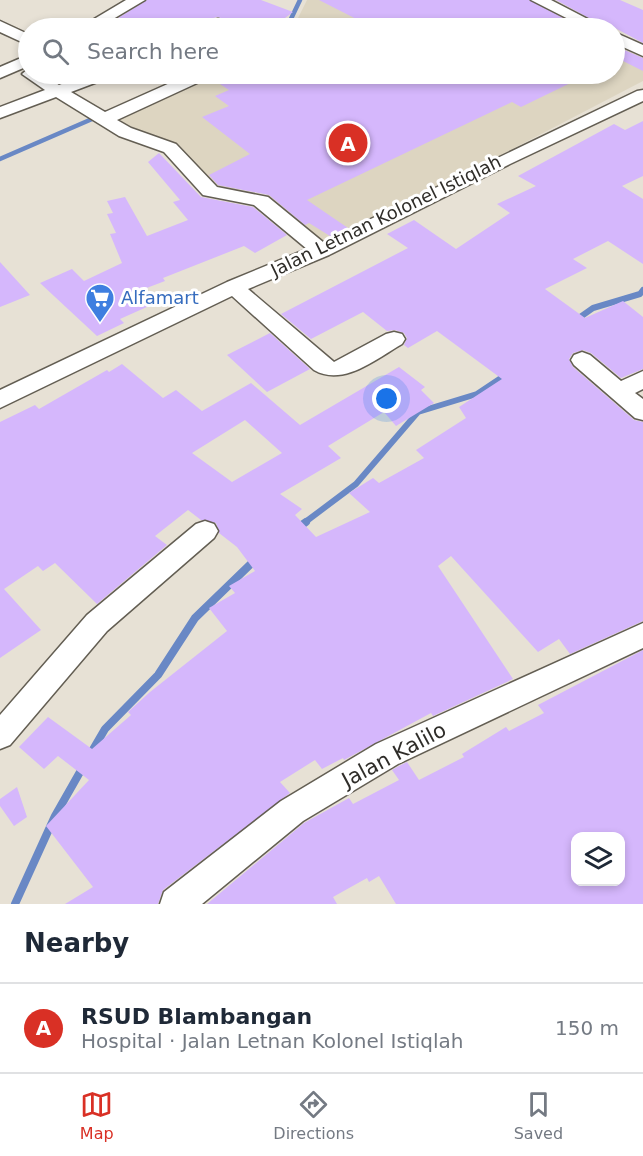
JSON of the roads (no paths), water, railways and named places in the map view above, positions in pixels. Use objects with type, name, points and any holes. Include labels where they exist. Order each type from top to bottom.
[{"type":"street","points":[[105,18],[137,0]]},
{"type":"street","points":[[539,0],[576,18]]},
{"type":"street","points":[[0,26],[18,35]]},
{"type":"street","points":[[625,42],[643,51]]},
{"type":"street","points":[[0,73],[18,70]]},
{"type":"street","points":[[47,84],[126,132],[170,148],[195,178],[214,193],[243,195],[261,201],[322,251]]},
{"type":"street","points":[[0,113],[75,84]]},
{"type":"street","points":[[105,119],[180,84]]},
{"type":"street","name":"Jalan Letnan Kolonel Istiqlah","points":[[0,400],[234,287],[322,251],[504,160],[643,95]]},
{"type":"street","points":[[234,287],[322,365],[332,370],[346,366],[394,339]]},
{"type":"street","points":[[582,360],[643,412]]},
{"type":"street","points":[[618,392],[643,379]]},
{"type":"street","points":[[0,736],[97,623],[205,531]]},
{"type":"street","name":"Jalan Kalilo","points":[[176,904],[292,812],[387,754],[640,640]]},
{"type":"waterway","points":[[291,18],[300,0]]},
{"type":"waterway","points":[[0,159],[99,116]]},
{"type":"waterway","points":[[576,320],[593,308],[640,294],[643,290]]},
{"type":"waterway","points":[[304,523],[356,484],[418,412],[477,394],[507,374]]},
{"type":"waterway","points":[[296,529],[306,522]]},
{"type":"waterway","points":[[91,753],[105,729],[158,675],[195,618],[256,559]]},
{"type":"waterway","points":[[15,904],[55,816],[84,765]]},
{"type":"place","name":"RSUD Blambangan","points":[[348,143]]},
{"type":"place","name":"Alfamart","points":[[100,324]]}]
